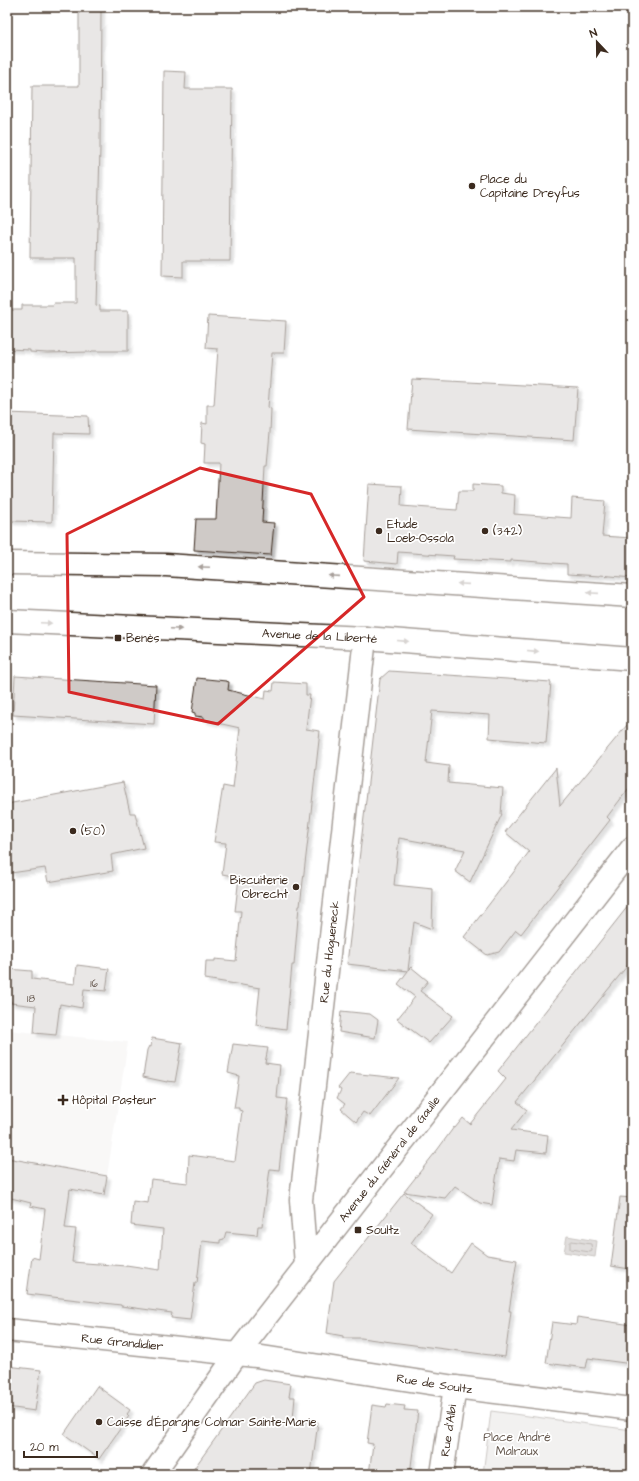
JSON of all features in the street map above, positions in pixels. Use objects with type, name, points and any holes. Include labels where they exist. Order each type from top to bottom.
[{"type":"main road","points":[[7,562],[166,565],[632,596]]},
{"type":"main road","name":"Avenue de la Liberté","points":[[7,621],[365,638],[632,659]]},
{"type":"main road","name":"Rue du Hagueneck","points":[[306,1265],[301,1200],[365,638]]},
{"type":"main road","name":"Avenue du Général de Gaulle","points":[[153,1474],[237,1354],[632,848]]},
{"type":"main road","name":"Rue Grandidier","points":[[7,1330],[237,1354]]},
{"type":"main road","name":"Rue de Soultz","points":[[237,1354],[455,1387],[632,1409]]},
{"type":"main road","name":"Rue d'Albi","points":[[442,1474],[455,1387]]},
{"type":"highlighted area","points":[[200,468],[311,494],[364,597],[218,724],[69,692],[67,534]]},
{"type":"shaded area","name":"Hôpital Pasteur","points":[[7,1030],[128,1042],[107,1176],[7,1158]]},
{"type":"green space","name":"Place André Malraux","points":[[491,1411],[632,1430],[632,1474],[483,1474]]},
{"type":"water","points":[[567,1236],[597,1241],[595,1257],[564,1252]]},
{"type":"building","points":[[79,7],[101,7],[100,148],[96,305],[100,306],[100,311],[128,311],[128,351],[47,353],[30,352],[30,350],[7,349],[7,310],[22,310],[22,305],[76,303],[76,258],[30,258],[32,86],[79,86]]},
{"type":"building","points":[[164,71],[186,72],[185,89],[232,89],[230,261],[183,261],[183,277],[162,276]]},
{"type":"building","points":[[208,316],[286,321],[284,353],[272,353],[268,408],[271,409],[270,432],[267,466],[265,466],[262,522],[274,523],[271,555],[194,550],[196,519],[216,519],[219,463],[204,463],[205,444],[201,443],[202,423],[207,424],[207,405],[214,405],[218,349],[206,348]]},
{"type":"building","points":[[412,379],[578,388],[574,440],[408,429]]},
{"type":"building","points":[[7,413],[88,416],[89,434],[54,433],[52,522],[10,521],[9,431],[7,431]]},
{"type":"building","name":"(342)","points":[[369,484],[402,486],[401,506],[457,510],[459,491],[473,491],[473,484],[501,486],[501,493],[515,495],[514,514],[571,518],[572,498],[605,501],[602,536],[632,538],[632,578],[567,574],[567,564],[511,560],[511,562],[453,559],[454,556],[398,552],[397,564],[364,561]]},
{"type":"building","points":[[389,671],[551,682],[546,743],[489,738],[490,715],[432,711],[426,763],[449,766],[448,783],[503,788],[502,814],[470,882],[455,871],[465,850],[399,838],[394,885],[433,889],[432,929],[414,922],[408,970],[411,967],[428,981],[420,991],[453,1016],[429,1043],[397,1019],[415,997],[398,984],[408,971],[347,964],[380,679]]},
{"type":"building","points":[[15,676],[156,685],[154,724],[13,715]]},
{"type":"building","points":[[197,678],[226,681],[229,682],[228,690],[265,699],[266,690],[273,691],[274,682],[306,684],[306,695],[310,695],[306,729],[320,731],[299,906],[294,965],[292,965],[286,1029],[256,1025],[260,988],[205,979],[206,961],[215,961],[215,959],[236,961],[241,911],[235,911],[239,877],[222,874],[226,843],[214,842],[223,786],[233,788],[240,728],[204,720],[204,717],[195,716],[195,713],[192,712]]},
{"type":"building","points":[[632,719],[632,784],[607,817],[610,820],[521,934],[516,930],[499,952],[487,955],[464,937],[529,852],[505,832],[556,768],[560,806]]},
{"type":"building","name":"(50)","points":[[123,782],[130,813],[135,813],[144,848],[111,855],[113,871],[48,882],[45,868],[11,873],[7,849],[7,804]]},
{"type":"building","points":[[632,901],[632,960],[517,1102],[527,1110],[511,1130],[548,1135],[546,1153],[516,1150],[514,1161],[499,1159],[492,1205],[480,1203],[455,1186],[445,1198],[404,1192],[454,1127],[455,1128],[463,1118],[470,1124],[506,1079],[498,1071]]},
{"type":"building","points":[[77,965],[109,969],[106,991],[84,989],[82,1008],[60,1004],[56,1035],[34,1033],[36,1006],[11,1003],[11,1001],[7,1000],[7,969],[32,971],[32,979],[75,984]]},
{"type":"building","points":[[341,1011],[370,1014],[378,1020],[375,1038],[339,1032]]},
{"type":"building","points":[[152,1038],[182,1043],[175,1082],[167,1082],[143,1077],[147,1050],[149,1046],[151,1047]]},
{"type":"building","points":[[233,1044],[268,1048],[265,1063],[280,1065],[277,1098],[287,1099],[279,1170],[270,1169],[262,1226],[258,1226],[257,1235],[226,1232],[224,1239],[220,1240],[220,1243],[202,1241],[197,1283],[195,1283],[190,1320],[171,1318],[172,1313],[121,1305],[27,1294],[32,1257],[39,1259],[45,1209],[30,1206],[31,1203],[7,1197],[7,1158],[107,1176],[104,1195],[70,1189],[65,1228],[76,1229],[72,1262],[126,1265],[160,1270],[163,1229],[131,1225],[133,1201],[148,1203],[151,1179],[188,1183],[189,1155],[235,1161],[242,1111],[239,1110],[239,1108],[234,1108],[239,1076],[228,1073]]},
{"type":"building","points":[[350,1073],[399,1078],[370,1116],[363,1112],[356,1122],[341,1109],[345,1104],[337,1098],[341,1090],[338,1088]]},
{"type":"building","points":[[404,1193],[432,1214],[411,1243],[451,1273],[471,1243],[487,1255],[517,1260],[509,1311],[511,1311],[505,1357],[361,1338],[343,1338],[343,1336],[327,1333],[334,1281]]},
{"type":"building","points":[[620,1197],[632,1198],[632,1257],[630,1269],[611,1266]]},
{"type":"building","points":[[577,1317],[632,1325],[632,1364],[588,1358],[586,1368],[546,1363],[552,1322],[576,1325]]},
{"type":"building","points":[[7,1366],[41,1370],[35,1411],[7,1407]]},
{"type":"building","points":[[264,1380],[291,1384],[289,1397],[295,1397],[293,1419],[318,1422],[311,1474],[190,1474],[255,1383]]},
{"type":"building","name":"Caisse d'Épargne Colmar Sainte-Marie","points":[[97,1386],[130,1410],[127,1414],[129,1416],[99,1459],[64,1434]]},
{"type":"building","points":[[387,1404],[405,1406],[404,1410],[418,1411],[410,1474],[369,1474],[373,1444],[367,1443],[372,1405],[386,1407]]},
{"type":"place","name":"Place du Capitaine Dreyfus","points":[[472,186]]},
{"type":"place","name":"Etude Loeb-Ossola","points":[[379,531]]},
{"type":"place","name":"(342)","points":[[485,531]]},
{"type":"place","name":"Benès","points":[[118,638]]},
{"type":"place","name":"(50)","points":[[73,831]]},
{"type":"place","name":"Biscuiterie Obrecht","points":[[296,887]]},
{"type":"place","name":"Hôpital Pasteur","points":[[63,1100]]},
{"type":"place","name":"Soultz","points":[[358,1230]]},
{"type":"place","name":"Caisse d'Épargne Colmar Sainte-Marie","points":[[99,1422]]}]
